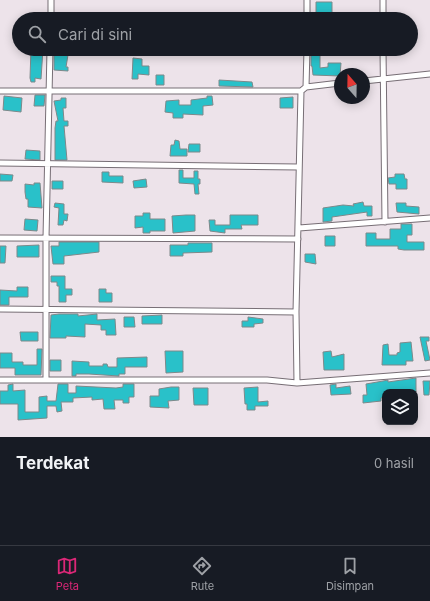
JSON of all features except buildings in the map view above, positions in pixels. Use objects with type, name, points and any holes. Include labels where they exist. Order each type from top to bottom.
[{"type":"street","points":[[51,0],[51,12]]},
{"type":"street","points":[[307,0],[307,12]]},
{"type":"street","points":[[383,0],[383,12]]},
{"type":"street","points":[[46,380],[45,309],[49,163],[50,56]]},
{"type":"street","points":[[306,87],[307,56]]},
{"type":"street","points":[[383,56],[385,222]]},
{"type":"street","points":[[370,80],[430,74]]},
{"type":"street","points":[[0,91],[301,91],[306,87],[334,84]]},
{"type":"street","points":[[297,383],[296,312],[301,91]]},
{"type":"street","points":[[0,164],[49,163],[299,167]]},
{"type":"street","points":[[298,228],[430,218]]},
{"type":"street","points":[[0,238],[298,239]]},
{"type":"street","points":[[0,309],[296,312]]},
{"type":"street","points":[[0,380],[266,380],[297,383],[430,373]]}]
